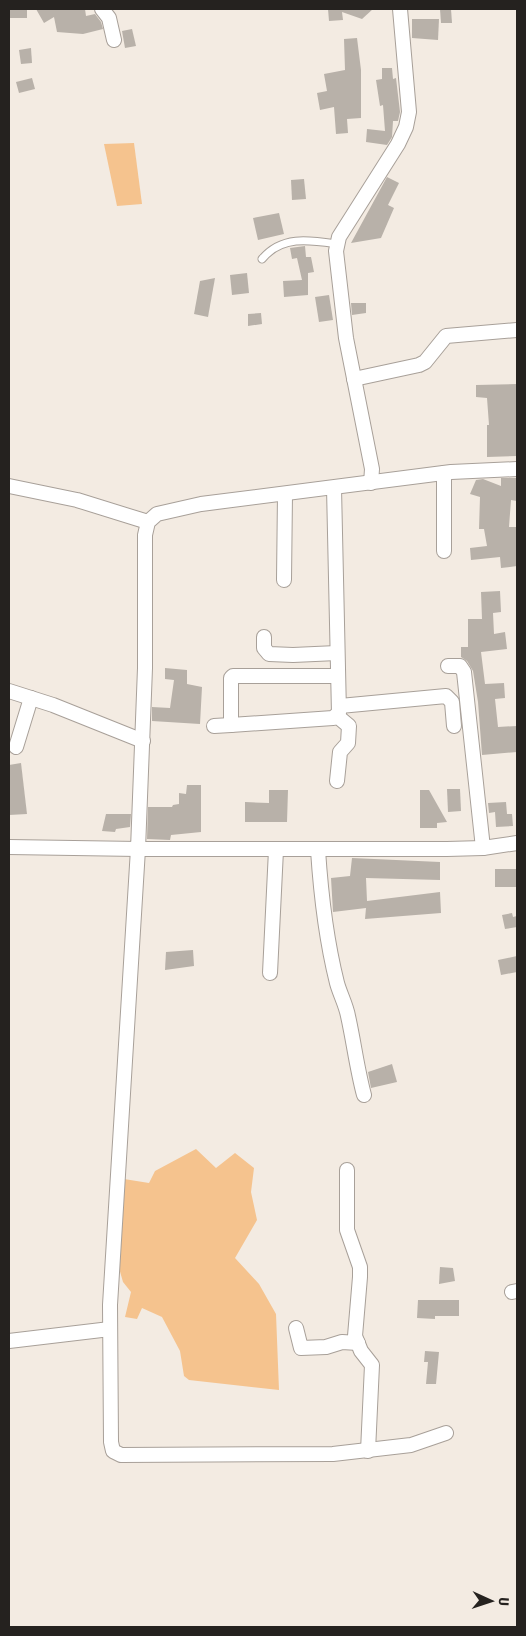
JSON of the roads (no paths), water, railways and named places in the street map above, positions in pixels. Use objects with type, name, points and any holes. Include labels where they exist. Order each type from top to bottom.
[{"type":"street","points":[[102,9],[109,18],[114,40]]},
{"type":"street","points":[[371,483],[372,469],[339,292],[336,251],[337,244],[406,127],[409,112],[400,9]]},
{"type":"street","points":[[354,379],[419,365],[425,362],[446,336],[517,330]]},
{"type":"street","points":[[446,1433],[411,1445],[333,1454],[216,1456],[117,1454],[113,1451],[110,1442],[110,1329],[138,849],[145,668],[145,535],[148,522],[162,512],[201,504],[334,488],[444,472],[517,469]]},
{"type":"street","points":[[444,472],[444,551]]},
{"type":"street","points":[[9,486],[76,500],[148,522]]},
{"type":"street","points":[[334,488],[339,711],[349,726],[348,743],[340,752],[337,781]]},
{"type":"street","points":[[284,580],[285,494]]},
{"type":"street","points":[[264,637],[264,648],[271,654],[337,653]]},
{"type":"street","points":[[448,666],[460,666],[464,672],[483,848]]},
{"type":"street","points":[[231,725],[230,696],[231,678],[233,676],[337,676]]},
{"type":"street","points":[[9,691],[53,705],[142,742]]},
{"type":"street","points":[[214,726],[334,718],[339,711],[446,696],[452,702],[454,726]]},
{"type":"street","points":[[16,748],[31,698]]},
{"type":"street","points":[[9,847],[318,850],[483,848],[517,843]]},
{"type":"street","points":[[270,972],[276,850]]},
{"type":"street","points":[[318,850],[321,902],[325,928],[338,986],[348,1015],[356,1064],[364,1095]]},
{"type":"street","points":[[347,1170],[347,1230],[360,1267],[355,1336],[372,1365],[368,1451]]},
{"type":"street","points":[[296,1328],[301,1348],[330,1347],[342,1342],[358,1343]]},
{"type":"street","points":[[9,1341],[110,1329]]},
{"type":"lane","points":[[262,259],[268,251],[288,242],[298,240],[337,244]]}]
